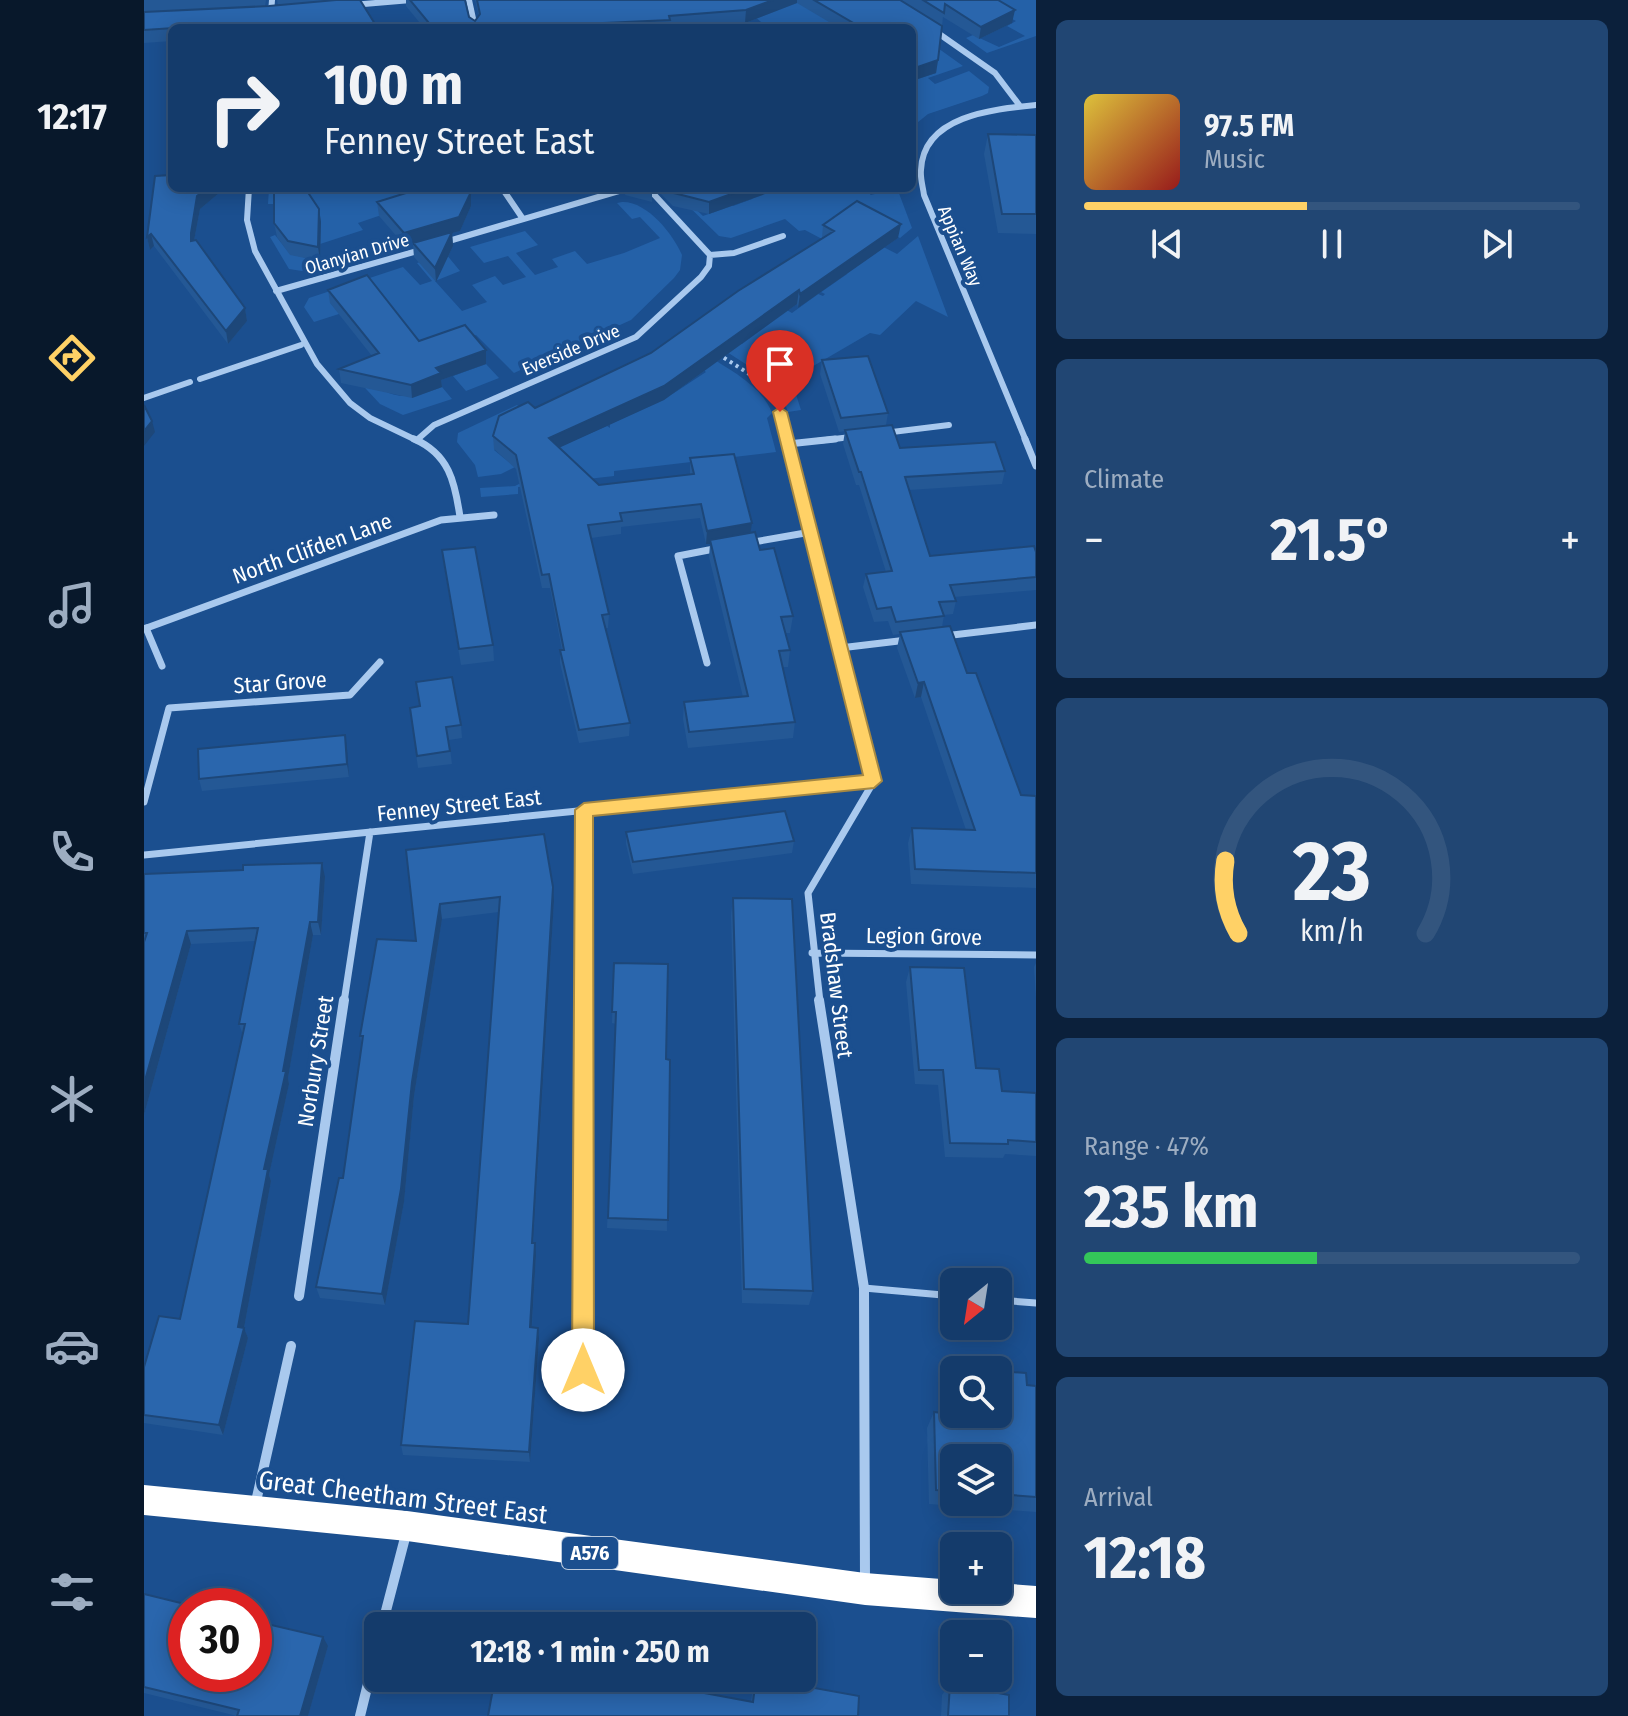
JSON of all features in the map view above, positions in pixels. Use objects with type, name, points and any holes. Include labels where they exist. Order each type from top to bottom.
[{"type":"highway","name":"Great Cheetham Street East","points":[[144,1500],[407,1526],[865,1589],[1036,1602]]},
{"type":"street","points":[[271,13],[272,0]]},
{"type":"street","points":[[343,6],[411,0]]},
{"type":"street","points":[[469,0],[474,24]]},
{"type":"street","points":[[260,14],[286,12]]},
{"type":"street","points":[[930,28],[998,76],[1017,97],[1020,106]]},
{"type":"street","points":[[916,148],[924,150],[938,131],[957,120],[1036,105]]},
{"type":"street","name":"Appian Way","points":[[924,150],[920,173],[924,195],[1036,466]]},
{"type":"street","points":[[249,192],[247,224],[254,251],[301,345],[358,409],[380,423],[418,439],[446,461],[458,491],[460,517]]},
{"type":"street","points":[[505,192],[523,219]]},
{"type":"street","name":"Olanyian Drive","points":[[276,291],[615,192]]},
{"type":"street","points":[[652,192],[710,255],[734,253],[783,236]]},
{"type":"street","name":"Everside Drive","points":[[418,439],[434,425],[643,332],[701,277],[709,266],[710,255]]},
{"type":"street","points":[[200,379],[301,345]]},
{"type":"street","points":[[144,398],[190,382]]},
{"type":"street","points":[[780,412],[874,781]]},
{"type":"street","points":[[876,434],[949,425]]},
{"type":"street","points":[[788,444],[861,435]]},
{"type":"street","name":"North Clifden Lane","points":[[145,628],[441,520],[494,515]]},
{"type":"street","points":[[737,545],[811,532]]},
{"type":"street","points":[[707,663],[678,556],[722,548]]},
{"type":"street","points":[[930,637],[1036,625]]},
{"type":"street","points":[[145,628],[162,666]]},
{"type":"street","points":[[840,648],[915,639]]},
{"type":"street","name":"Star Grove","points":[[144,802],[169,708],[350,695],[380,662]]},
{"type":"street","name":"Fenney Street East","points":[[144,855],[874,781]]},
{"type":"street","name":"Bradshaw Street","points":[[865,1589],[864,1288],[812,953],[808,893],[874,781]]},
{"type":"street","points":[[583,1370],[584,810]]},
{"type":"street","name":"Norbury Street","points":[[299,1296],[370,832]]},
{"type":"street","name":"Legion Grove","points":[[812,953],[1036,955]]},
{"type":"street","points":[[254,1510],[291,1346]]},
{"type":"street","points":[[386,1612],[407,1526]]},
{"type":"street","points":[[360,1716],[366,1692]]},
{"type":"lane","points":[[864,1288],[940,1295]]},
{"type":"lane","points":[[1012,1301],[1036,1303]]},
{"type":"path","points":[[710,350],[767,388],[780,412]]},
{"type":"shaded area","points":[[812,0],[836,24],[763,24],[746,9],[769,2]]},
{"type":"shaded area","points":[[975,0],[1036,0],[1036,36],[987,53],[966,38],[973,35],[999,47],[1025,36],[1007,26],[1016,21]]},
{"type":"shaded area","points":[[928,41],[963,66],[928,78],[935,84],[969,71],[989,87],[988,93],[928,114],[916,124],[916,79],[936,73]]},
{"type":"shaded area","points":[[269,192],[435,192],[358,223],[363,230],[317,245],[277,204],[268,204]]},
{"type":"shaded area","points":[[715,192],[733,206],[752,199],[758,192],[867,192],[871,195],[898,192],[912,228],[900,238],[874,225],[822,239],[805,230],[799,231],[785,219],[731,238],[719,236],[677,195],[703,216],[725,208]]},
{"type":"shaded area","points":[[617,203],[641,207],[666,229],[682,255],[680,270],[631,320],[514,373],[476,335],[433,350],[330,303],[342,313],[314,322],[304,307],[309,298],[403,267],[420,285],[432,281],[417,263],[446,254],[460,271],[435,281],[462,311],[487,302],[472,285],[495,276],[503,285],[526,277],[508,256],[484,263],[470,247],[525,231],[538,245],[516,253],[535,275],[558,267],[552,259],[575,251],[587,264],[660,238],[640,217],[632,219]]},
{"type":"shaded area","points":[[275,235],[290,254],[319,261],[348,252],[351,256],[302,271],[289,269],[270,237]]},
{"type":"shaded area","points":[[918,236],[948,317],[916,301],[880,335],[870,333],[791,379],[801,410],[788,412],[779,388],[772,381],[716,345],[728,336],[742,344],[769,324],[776,304],[792,313],[818,294],[823,296],[825,294],[821,292],[847,274],[866,238],[897,254]]},
{"type":"shaded area","points":[[707,355],[761,394],[772,413],[767,418],[776,452],[614,471],[614,476],[518,487],[518,494],[481,497],[480,488],[515,486],[529,479],[549,451],[607,426],[610,428],[610,424],[674,393],[706,372],[695,364]]},
{"type":"shaded area","points":[[486,364],[499,378],[466,391],[453,376]]},
{"type":"shaded area","points":[[363,373],[391,394],[409,396],[442,387],[452,399],[403,415],[380,404],[354,376]]},
{"type":"shaded area","points":[[517,405],[529,416],[494,450],[515,467],[501,474],[478,477],[475,465],[457,442],[458,433]]},
{"type":"building","points":[[360,0],[375,24],[168,24],[168,28],[144,30],[144,12]]},
{"type":"building","points":[[410,0],[465,0],[469,17],[475,21],[480,14],[477,0],[773,0],[746,10],[669,16],[670,20],[582,24],[430,24]]},
{"type":"building","points":[[814,0],[900,0],[942,26],[938,60],[916,68],[916,24],[855,24]]},
{"type":"building","points":[[923,0],[998,0],[1015,10],[981,27],[945,4],[944,13]]},
{"type":"building","points":[[988,134],[1036,135],[1036,214],[1002,214]]},
{"type":"building","points":[[168,175],[168,192],[202,192],[197,196],[191,241],[196,240],[245,308],[226,331],[151,234],[147,237],[155,176]]},
{"type":"building","points":[[274,192],[308,192],[319,209],[318,247],[288,241],[274,223]]},
{"type":"building","points":[[409,192],[471,192],[459,217],[404,233],[377,202]]},
{"type":"building","points":[[673,192],[737,192],[709,202]]},
{"type":"building","points":[[857,201],[901,224],[800,294],[799,290],[664,386],[549,438],[599,485],[694,474],[690,458],[734,454],[752,523],[707,531],[701,504],[620,513],[622,521],[588,525],[609,614],[602,615],[630,723],[579,730],[560,650],[564,650],[549,574],[542,575],[516,455],[493,436],[499,416],[528,402],[535,408],[651,353],[738,291],[834,231],[823,225]]},
{"type":"building","points":[[452,232],[435,268],[413,243]]},
{"type":"building","points":[[367,275],[419,341],[465,325],[486,350],[436,368],[441,373],[411,385],[339,369],[379,353],[328,290]]},
{"type":"building","points":[[868,356],[888,413],[841,418],[822,360]]},
{"type":"building","points":[[144,405],[152,421],[144,431]]},
{"type":"building","points":[[892,425],[900,448],[995,442],[1005,471],[905,477],[930,556],[1034,546],[1036,577],[950,585],[956,601],[939,602],[944,616],[896,622],[891,607],[877,609],[866,574],[892,571],[845,430]]},
{"type":"building","points":[[755,532],[760,550],[774,548],[793,616],[781,617],[790,650],[779,651],[795,722],[689,732],[684,702],[748,696],[710,540]]},
{"type":"building","points":[[475,547],[493,645],[459,649],[442,550]]},
{"type":"building","points":[[950,626],[967,673],[976,673],[1021,795],[1036,796],[1036,873],[915,869],[912,828],[975,830],[924,682],[918,683],[900,632]]},
{"type":"building","points":[[452,677],[461,725],[446,727],[450,751],[417,756],[410,708],[420,706],[416,682]]},
{"type":"building","points":[[345,735],[347,764],[199,779],[198,749]]},
{"type":"building","points":[[785,811],[794,841],[633,862],[626,832]]},
{"type":"building","points":[[544,834],[553,887],[532,1243],[535,1243],[530,1327],[538,1328],[529,1452],[401,1445],[415,1321],[468,1324],[500,897],[440,904],[412,1082],[401,1189],[382,1294],[316,1287],[339,1178],[343,1178],[363,1036],[360,1036],[377,939],[416,941],[406,850]]},
{"type":"building","points":[[322,863],[318,922],[310,922],[283,1071],[286,1071],[264,1169],[268,1169],[238,1327],[244,1328],[219,1425],[144,1415],[144,1367],[159,1316],[180,1319],[245,1024],[239,1024],[258,928],[187,931],[144,1084],[144,942],[147,933],[144,933],[144,874],[243,870],[243,865]]},
{"type":"building","points":[[733,898],[792,899],[813,1291],[744,1289]]},
{"type":"building","points":[[614,963],[668,964],[668,1220],[608,1218],[616,1012],[612,1012]]},
{"type":"building","points":[[910,967],[964,968],[976,1068],[999,1069],[1002,1091],[1036,1093],[1036,1142],[950,1143],[943,1070],[919,1070]]},
{"type":"building","points":[[1012,1372],[1026,1373],[1027,1385],[1036,1386],[1036,1497],[1012,1495],[1012,1444],[940,1444],[940,1490],[936,1490],[934,1412],[940,1413],[940,1428],[1012,1428]]},
{"type":"building","points":[[144,1594],[168,1600],[168,1692],[272,1692],[272,1625],[323,1637],[300,1716],[237,1716],[239,1710],[144,1687]]},
{"type":"building","points":[[816,1688],[859,1696],[858,1716],[488,1716],[492,1692],[699,1692],[753,1702],[754,1692],[816,1692]]},
{"type":"building","points":[[950,1692],[1009,1695],[1009,1716],[948,1716]]},
{"type":"route","points":[[583,1370],[584,810],[874,781],[780,412]]}]
